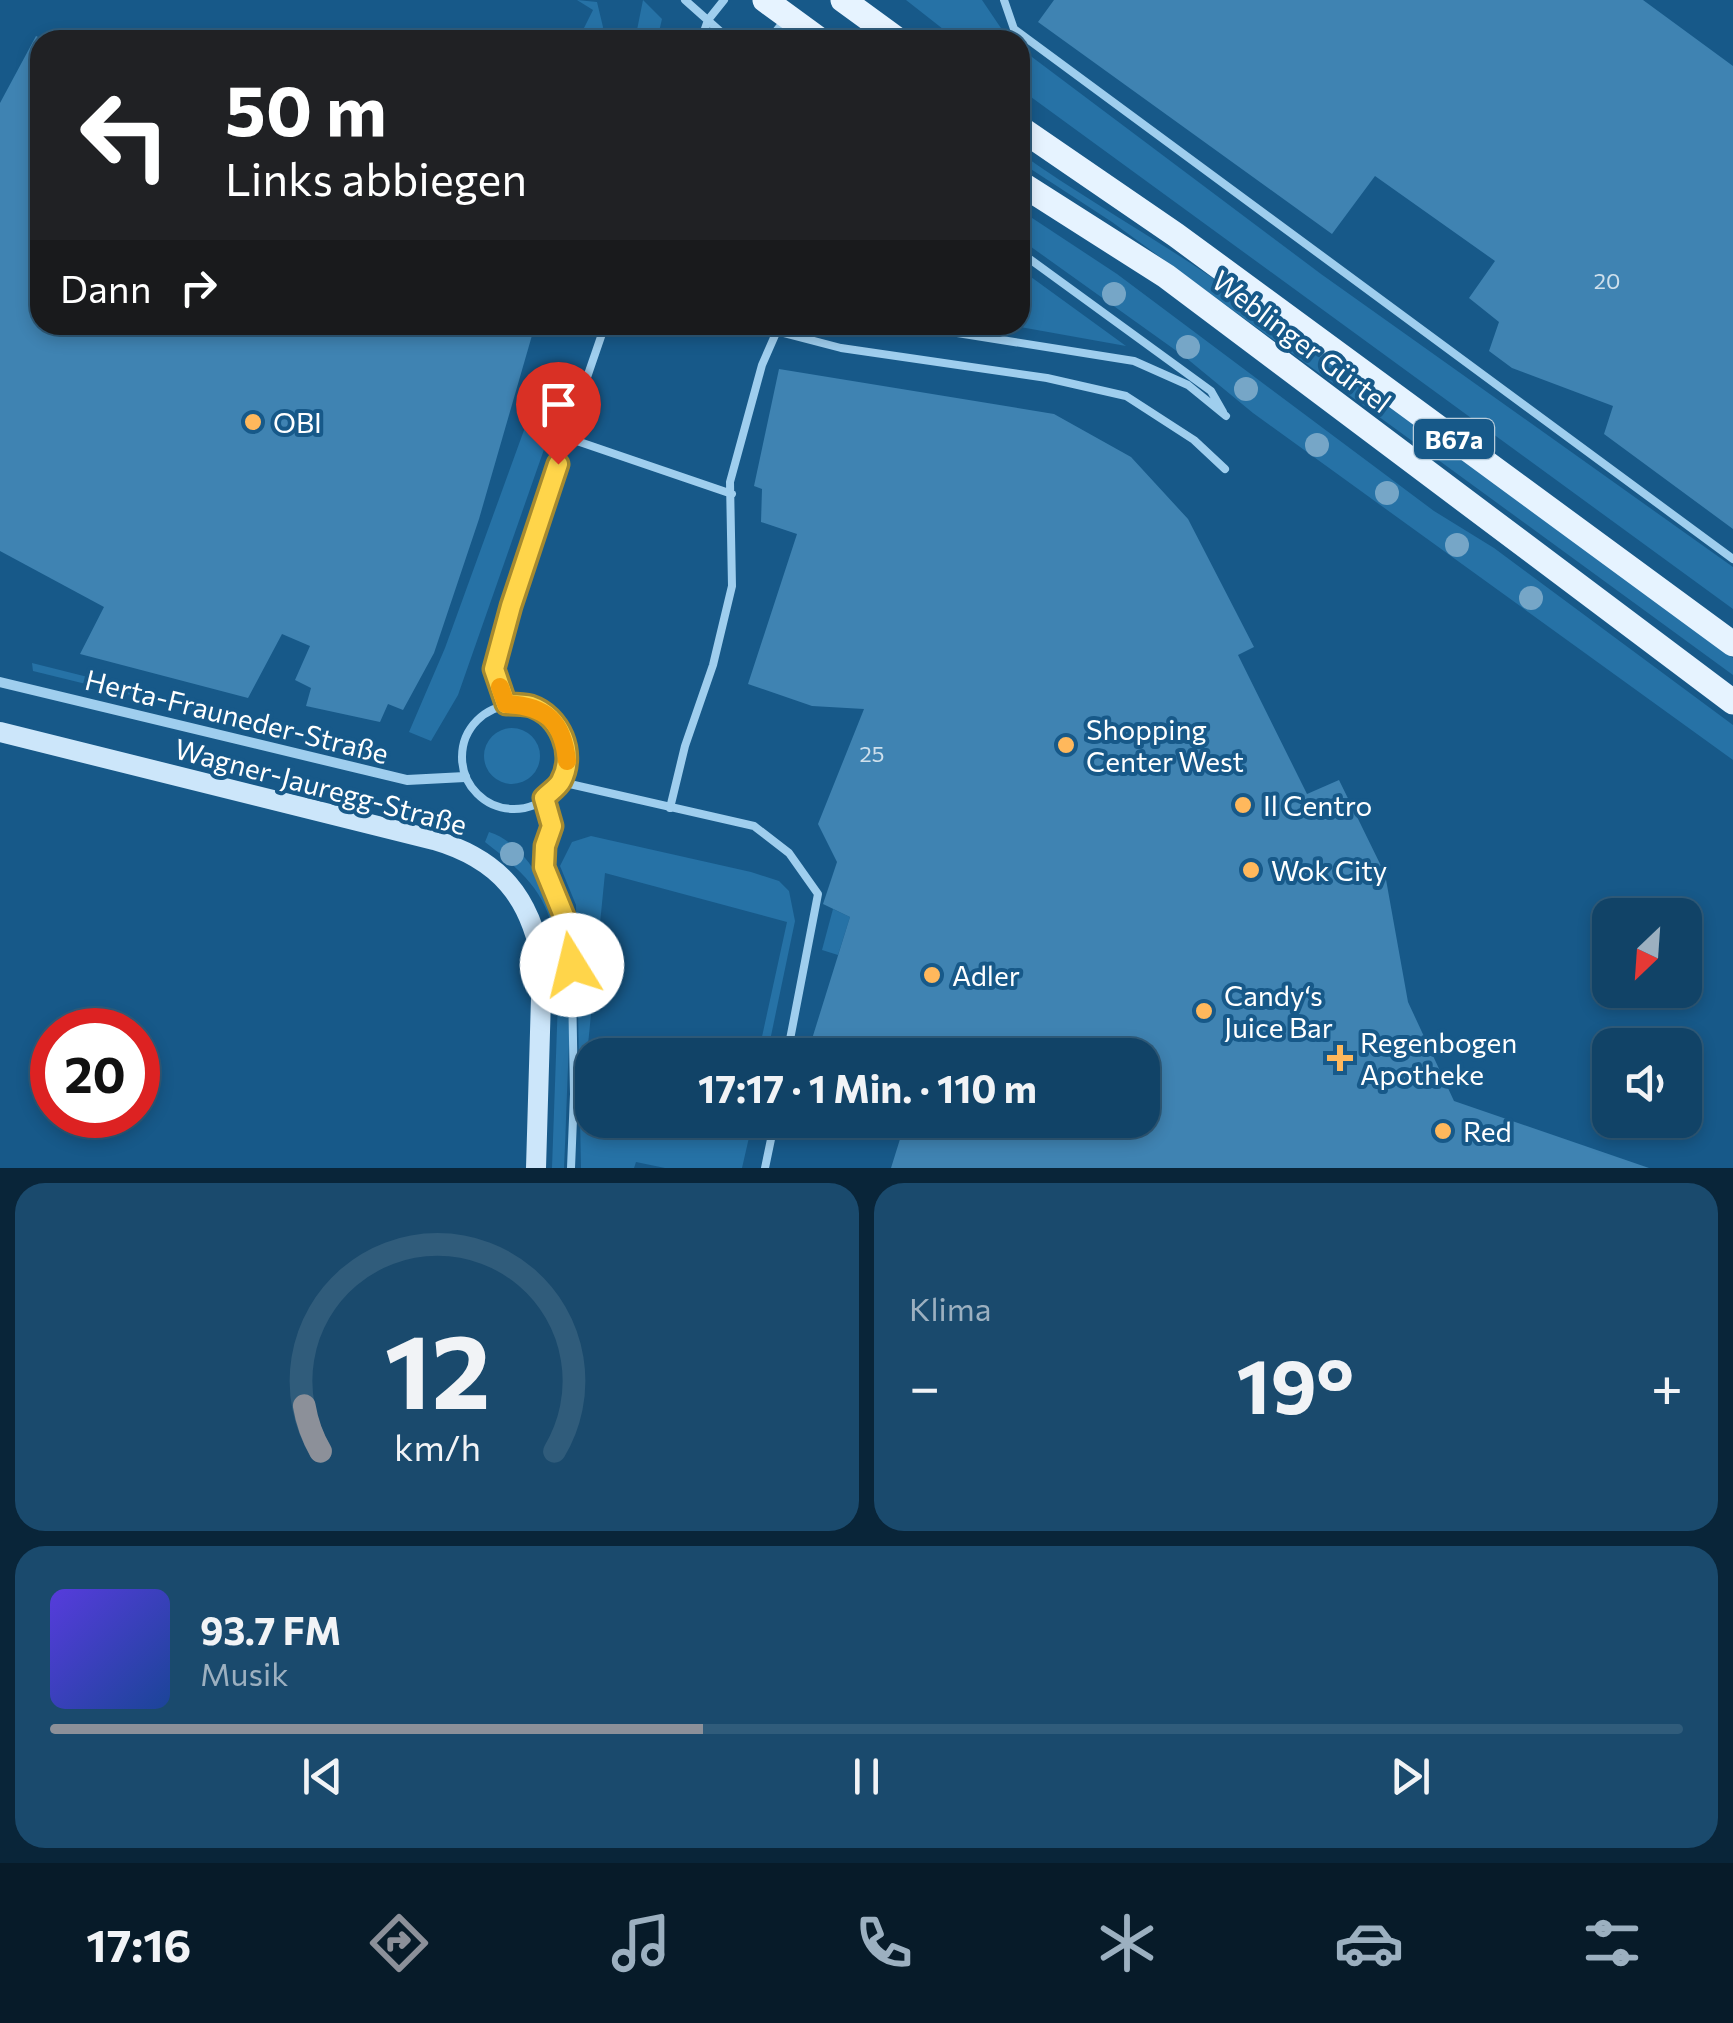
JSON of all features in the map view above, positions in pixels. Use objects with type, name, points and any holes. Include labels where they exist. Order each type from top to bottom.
[{"type":"main road","points":[[764,0],[793,8],[812,30]]},
{"type":"main road","points":[[844,0],[884,30]]},
{"type":"main road","name":"Weblinger Gürtel","points":[[1030,135],[1176,235],[1733,644]]},
{"type":"main road","name":"Weblinger Gürtel","points":[[1030,188],[1166,276],[1733,702]]},
{"type":"main road","name":"Wagner-Jauregg-Straße","points":[[0,732],[434,840],[464,850],[496,870],[522,898],[538,938],[542,964],[536,1168]]},
{"type":"street","name":"Herta-Frauneder-Straße","points":[[0,682],[407,780],[465,777]]},
{"type":"lane","points":[[685,0],[719,30]]},
{"type":"lane","points":[[704,30],[724,0]]},
{"type":"lane","points":[[1004,0],[1015,30]]},
{"type":"lane","points":[[776,30],[793,8]]},
{"type":"lane","points":[[1030,41],[1733,558]]},
{"type":"lane","points":[[970,335],[1134,361],[1188,385],[1226,416],[1211,391],[1030,259]]},
{"type":"lane","points":[[506,704],[494,669],[528,552],[602,335]]},
{"type":"lane","points":[[670,808],[684,746],[713,665],[732,586],[730,482],[762,365],[775,335]]},
{"type":"lane","points":[[785,335],[841,348],[1047,378],[1126,396],[1194,440],[1226,469]]},
{"type":"lane","points":[[568,438],[732,494]]},
{"type":"lane","points":[[506,704],[530,705],[550,717],[564,736],[567,760],[561,782],[532,807],[502,808],[474,791],[465,777],[461,753],[468,730],[484,712],[506,704]]},
{"type":"lane","points":[[561,782],[754,826],[790,853],[818,894],[791,1038]]},
{"type":"lane","points":[[544,798],[552,826],[545,846],[544,867],[571,933],[572,1168]]},
{"type":"lane","points":[[766,1168],[772,1138]]},
{"type":"shaded area","points":[[577,0],[597,2],[603,27],[583,30],[593,10]]},
{"type":"shaded area","points":[[643,0],[662,19],[659,30],[637,30]]},
{"type":"shaded area","points":[[906,0],[982,0],[1002,30],[944,30]]},
{"type":"shaded area","points":[[1030,56],[1321,274],[1733,567],[1733,609],[1030,96]]},
{"type":"shaded area","points":[[1030,160],[1233,292],[1733,658],[1733,675],[1112,222],[1030,169]]},
{"type":"shaded area","points":[[1030,217],[1117,274],[1434,511],[1494,548],[1733,725],[1733,760],[1253,413],[1185,357],[1030,246]]},
{"type":"shaded area","points":[[1030,276],[1126,346],[1030,329]]},
{"type":"shaded area","points":[[536,397],[553,405],[543,435],[548,438],[458,695],[431,741],[409,732],[445,648]]},
{"type":"shaded area","points":[[32,663],[350,743],[350,749],[33,671]]},
{"type":"shaded area","points":[[512,728],[532,736],[540,756],[532,776],[512,784],[492,776],[484,756],[492,736]]},
{"type":"shaded area","points":[[489,832],[517,849],[529,863],[548,894],[565,943],[570,993],[564,1168],[552,1168],[559,972],[552,928],[531,883],[485,842]]},
{"type":"shaded area","points":[[591,836],[779,881],[789,891],[795,921],[771,1038],[762,1038],[787,922],[605,873],[589,1038],[579,1038],[576,905],[560,866],[572,842]]},
{"type":"shaded area","points":[[833,909],[850,917],[838,955],[822,950]]},
{"type":"shaded area","points":[[580,1138],[749,1138],[742,1168],[665,1168],[636,1162],[634,1168],[581,1168]]},
{"type":"building","points":[[1054,0],[1643,0],[1733,66],[1733,529],[1604,434],[1613,406],[1512,368],[1489,351],[1499,322],[1469,298],[1495,261],[1375,176],[1332,234],[1038,22]]},
{"type":"building","name":"OBI","points":[[30,47],[30,335],[532,335],[479,519],[434,653],[403,710],[388,704],[380,722],[306,706],[311,688],[295,680],[310,646],[282,634],[248,698],[80,654],[104,607],[0,551],[0,103]]},
{"type":"building","name":"Shopping Center West","points":[[779,369],[1054,414],[1131,457],[1188,519],[1254,647],[1238,655],[1307,794],[1339,780],[1385,874],[1408,1002],[1454,1101],[1649,1168],[891,1168],[900,1138],[1160,1138],[1160,1038],[812,1038],[850,917],[823,904],[837,862],[818,824],[864,709],[812,706],[748,684],[797,534],[761,522],[762,489],[754,486]]},
{"type":"slow traffic","points":[[500,687],[506,704],[530,705],[550,717],[564,736],[567,761]]},
{"type":"place","name":"OBI","points":[[253,422]]},
{"type":"place","name":"Shopping Center West","points":[[1066,745]]},
{"type":"place","name":"Il Centro","points":[[1243,805]]},
{"type":"place","name":"Wok City","points":[[1251,870]]},
{"type":"place","name":"Adler","points":[[932,975]]},
{"type":"place","name":"Candy‘s Juice Bar","points":[[1204,1011]]},
{"type":"place","name":"Regenbogen Apotheke","points":[[1340,1058]]},
{"type":"place","name":"Red","points":[[1443,1131]]},
{"type":"route","points":[[558,464],[494,669],[506,704],[530,705],[550,717],[564,736],[567,760],[561,782],[544,798],[552,826],[545,846],[544,867],[571,933],[572,965]]}]
